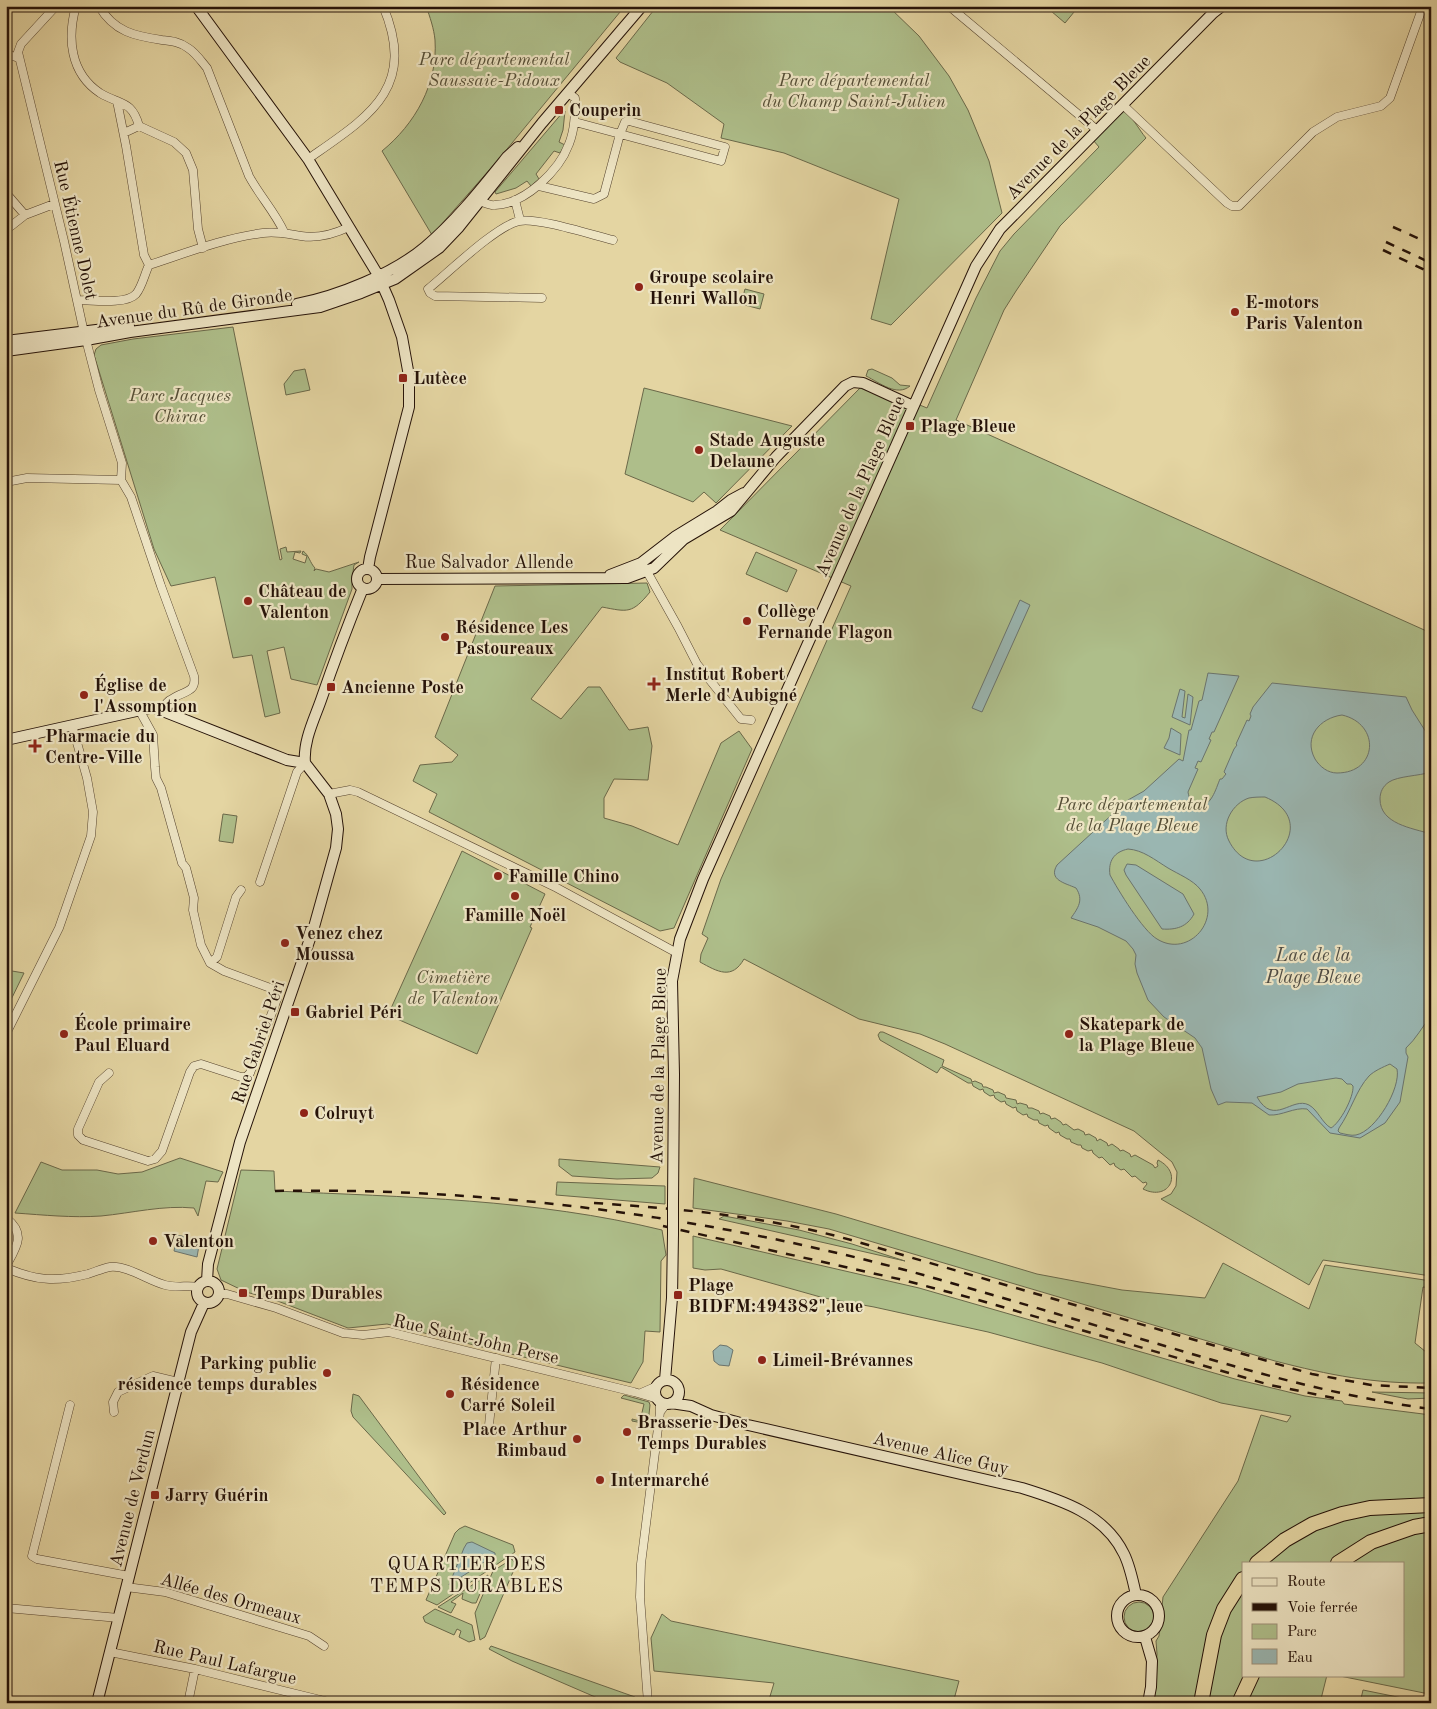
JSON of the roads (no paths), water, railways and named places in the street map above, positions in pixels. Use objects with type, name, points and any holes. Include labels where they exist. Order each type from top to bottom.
[{"type":"highway","points":[[1258,1562],[1285,1540],[1313,1524],[1335,1516],[1370,1508],[1431,1505]]},
{"type":"highway","points":[[1340,1562],[1371,1542],[1414,1527],[1431,1524]]},
{"type":"highway","points":[[1201,1703],[1214,1635],[1224,1609],[1242,1581]]},
{"type":"highway","points":[[1238,1703],[1252,1676]]},
{"type":"main road","points":[[196,6],[308,159],[378,275],[389,300],[403,344],[409,376],[408,410],[368,569]]},
{"type":"main road","points":[[480,196],[507,157],[514,152],[552,103],[633,6]]},
{"type":"main road","points":[[480,196],[642,6]]},
{"type":"main road","name":"Avenue de la Plage Bleue","points":[[664,1382],[672,1298],[674,1074],[672,981],[680,939],[702,879],[976,266],[986,249],[1000,229],[1214,10],[1222,6]]},
{"type":"main road","points":[[552,103],[562,94],[568,93]]},
{"type":"main road","name":"Avenue du Rû de Gironde","points":[[6,351],[85,335],[278,308],[325,296],[395,269],[424,248],[480,196]]},
{"type":"main road","name":"Avenue du Rû de Gironde","points":[[6,341],[130,332],[320,307],[395,280],[439,248],[480,196]]},
{"type":"main road","name":"Rue Salvador Allende","points":[[377,579],[627,578],[644,567],[664,560],[684,539],[731,511],[739,503],[744,493],[776,457],[845,386],[853,382],[863,383],[913,406]]},
{"type":"main road","points":[[368,569],[374,572],[377,579],[372,587],[363,588],[358,583],[358,576],[362,571],[368,569]]},
{"type":"main road","points":[[6,740],[140,709],[155,708],[270,754],[287,760],[305,762],[304,752],[307,740],[328,678],[363,588]]},
{"type":"main road","name":"Rue Gabriel Péri","points":[[203,1284],[240,1142],[314,927],[336,848],[338,829],[336,814],[329,794],[305,762]]},
{"type":"main road","points":[[211,1282],[217,1286],[219,1294],[218,1298],[212,1303],[204,1303],[198,1298],[197,1294],[203,1284],[211,1282]]},
{"type":"main road","name":"Avenue de Verdun","points":[[97,1703],[191,1332],[204,1303]]},
{"type":"main road","points":[[664,1382],[677,1385],[679,1392],[676,1400],[663,1404],[655,1393],[664,1382]]},
{"type":"main road","name":"Avenue Alice Guy","points":[[679,1392],[691,1406]]},
{"type":"main road","name":"Avenue Alice Guy","points":[[663,1404],[691,1406],[711,1415],[748,1425],[1022,1488],[1051,1497],[1077,1508],[1098,1522],[1113,1536],[1124,1554],[1136,1595]]},
{"type":"main road","points":[[1136,1595],[1145,1596],[1153,1600],[1158,1607],[1160,1615],[1159,1623],[1154,1631],[1145,1637],[1132,1637],[1124,1632],[1119,1625],[1117,1616],[1118,1608],[1122,1602],[1136,1595]]},
{"type":"main road","points":[[1145,1637],[1152,1661],[1148,1703]]},
{"type":"street","points":[[6,54],[19,58],[18,52],[21,44],[56,6]]},
{"type":"street","points":[[76,6],[71,25],[71,49],[76,66],[86,82],[100,93],[130,106],[136,115],[139,126]]},
{"type":"street","points":[[99,6],[111,22],[128,33],[178,42],[189,48],[199,57],[206,68],[249,176],[284,232]]},
{"type":"street","points":[[308,159],[363,119],[373,110],[385,94],[391,77],[395,54],[391,29],[383,6]]},
{"type":"street","points":[[948,6],[1097,130]]},
{"type":"street","points":[[1123,105],[1227,203],[1236,206],[1243,203],[1313,132],[1337,117],[1381,106],[1386,103],[1390,98],[1422,6]]},
{"type":"street","name":"Rue Étienne Dolet","points":[[19,58],[85,335],[99,390],[122,463],[121,480],[131,497],[196,682],[193,688],[171,699],[162,711]]},
{"type":"street","points":[[480,196],[494,206],[515,200],[539,186],[556,167],[569,145],[575,122],[575,98],[568,93]]},
{"type":"street","points":[[77,300],[118,301],[130,299],[137,294],[149,265],[144,255],[117,101]]},
{"type":"street","points":[[539,186],[594,199],[604,194],[620,134],[626,122],[632,121],[726,146],[721,161],[620,134],[575,122]]},
{"type":"street","points":[[124,133],[139,126],[174,142],[186,153],[193,170],[198,229],[203,248]]},
{"type":"street","points":[[6,193],[25,215]]},
{"type":"street","points":[[515,200],[520,220]]},
{"type":"street","points":[[6,230],[25,215],[54,204]]},
{"type":"street","points":[[542,298],[434,296],[428,289],[502,228],[520,220],[538,222],[613,240]]},
{"type":"street","points":[[149,265],[246,236],[284,232],[302,236],[321,236],[334,234],[349,227]]},
{"type":"street","points":[[6,482],[27,478],[121,480]]},
{"type":"street","points":[[644,567],[696,664],[741,719],[751,720]]},
{"type":"street","points":[[109,1073],[99,1082],[78,1129],[78,1135],[83,1140],[148,1161],[155,1159],[162,1151],[190,1072],[194,1066],[201,1064],[246,1077],[250,1073],[265,1036],[277,999],[277,993],[273,988],[224,971],[210,963],[201,945],[193,910],[194,898],[186,868],[182,863],[161,788],[156,778],[153,734],[140,709]]},
{"type":"street","points":[[6,1034],[59,928],[93,825],[93,812],[87,778],[72,726]]},
{"type":"street","points":[[260,882],[297,772],[305,762]]},
{"type":"street","points":[[329,794],[350,790],[358,792],[557,888],[677,953]]},
{"type":"street","points":[[210,963],[216,957],[236,896],[241,890]]},
{"type":"street","points":[[265,1036],[276,1040]]},
{"type":"street","points":[[6,1218],[16,1229],[17,1246],[6,1267],[37,1279],[68,1279],[111,1267],[164,1285],[182,1288],[203,1284]]},
{"type":"street","name":"Rue Saint-John Perse","points":[[219,1294],[227,1294],[276,1308],[343,1333],[363,1335],[389,1332],[641,1393],[663,1404]]},
{"type":"street","points":[[489,1424],[496,1358]]},
{"type":"street","points":[[114,1412],[113,1402],[118,1392],[153,1376],[178,1382]]},
{"type":"street","points":[[641,1393],[664,1382]]},
{"type":"street","points":[[648,1703],[640,1596],[641,1564],[663,1404]]},
{"type":"street","name":"Allée des Ormeaux","points":[[70,1405],[32,1556],[37,1559],[128,1581],[309,1636],[324,1646]]},
{"type":"street","points":[[6,1608],[119,1618]]},
{"type":"street","name":"Rue Paul Lafargue","points":[[110,1652],[195,1669],[294,1698],[333,1703]]},
{"type":"street","points":[[188,1703],[195,1669]]},
{"type":"water","points":[[1020,600],[1030,605],[982,712],[972,708]]},
{"type":"water","name":"Lac de la Plage Bleue","points":[[1208,673],[1239,676],[1214,732],[1212,732],[1209,739],[1211,740],[1201,762],[1198,761],[1195,768],[1198,769],[1188,792],[1193,803],[1197,805],[1206,804],[1212,797],[1220,779],[1226,774],[1224,772],[1247,720],[1249,721],[1253,707],[1272,683],[1406,697],[1431,740],[1431,772],[1398,778],[1389,782],[1382,789],[1380,799],[1381,807],[1385,814],[1398,824],[1431,834],[1431,1016],[1406,1048],[1408,1057],[1400,1102],[1385,1123],[1360,1138],[1330,1133],[1307,1109],[1297,1109],[1269,1115],[1252,1103],[1226,1102],[1218,1105],[1211,1089],[1202,1048],[1195,1038],[1164,1017],[1148,1000],[1137,973],[1136,955],[1133,949],[1126,941],[1098,927],[1071,918],[1079,904],[1080,896],[1076,888],[1056,878],[1055,870],[1057,865],[1128,800],[1144,791],[1179,759],[1183,761],[1189,730],[1191,730],[1199,701],[1202,700]],"holes":[[[1342,715],[1355,720],[1368,737],[1370,747],[1367,757],[1361,765],[1351,771],[1337,773],[1327,771],[1317,762],[1312,751],[1312,736],[1321,724]],[[1265,797],[1283,809],[1290,823],[1289,837],[1281,849],[1269,858],[1255,861],[1241,856],[1229,841],[1226,828],[1233,809],[1249,798]],[[1128,849],[1144,853],[1189,880],[1200,889],[1206,900],[1208,912],[1200,932],[1191,940],[1181,944],[1169,944],[1151,935],[1138,919],[1110,875],[1111,861],[1123,850]],[[1390,1064],[1397,1069],[1395,1087],[1385,1108],[1364,1132],[1356,1135],[1340,1133],[1338,1131],[1339,1128],[1357,1094],[1364,1082],[1376,1071]],[[1336,1078],[1342,1079],[1347,1084],[1353,1086],[1346,1109],[1331,1128],[1309,1105],[1303,1103],[1283,1109],[1270,1110],[1263,1106],[1257,1097],[1281,1092],[1298,1084]]]},
{"type":"water","points":[[1180,689],[1185,691],[1182,717],[1185,718],[1188,694],[1193,697],[1190,725],[1172,717]]},
{"type":"water","points":[[1171,728],[1181,734],[1180,755],[1164,748]]},
{"type":"water","points":[[1127,864],[1136,865],[1183,894],[1194,914],[1188,922],[1176,928],[1162,929],[1126,875],[1124,870]]},
{"type":"water","points":[[177,1235],[200,1240],[197,1257],[174,1251]]},
{"type":"water","points":[[720,1345],[727,1346],[733,1350],[729,1366],[719,1365],[714,1361],[713,1351]]},
{"type":"water","points":[[472,1542],[495,1553],[495,1555],[449,1585],[464,1548],[467,1543]]},
{"type":"railway","points":[[1393,227],[1431,244]]},
{"type":"railway","points":[[1386,242],[1431,263]]},
{"type":"railway","points":[[1383,250],[1431,273]]},
{"type":"railway","points":[[275,1191],[435,1194],[515,1200],[674,1220],[753,1235],[909,1271],[1198,1356],[1297,1383],[1364,1398],[1431,1409]]},
{"type":"railway","points":[[594,1203],[724,1215],[755,1219],[819,1232],[1312,1374],[1371,1385],[1431,1388]]},
{"type":"railway","points":[[663,1226],[903,1280],[975,1299],[1270,1385],[1334,1398]]},
{"type":"place","name":"Couperin","points":[[559,110]]},
{"type":"place","name":"Groupe scolaire Henri Wallon","points":[[639,287]]},
{"type":"place","name":"E-motors Paris Valenton","points":[[1235,312]]},
{"type":"place","name":"Lutèce","points":[[403,378]]},
{"type":"place","name":"Plage Bleue","points":[[910,426]]},
{"type":"place","name":"Stade Auguste Delaune","points":[[699,450]]},
{"type":"place","name":"Château de Valenton","points":[[248,601]]},
{"type":"place","name":"Collège Fernande Flagon","points":[[747,621]]},
{"type":"place","name":"Résidence Les Pastoureaux","points":[[445,637]]},
{"type":"place","name":"Institut Robert Merle d'Aubigné","points":[[654,684]]},
{"type":"place","name":"Ancienne Poste","points":[[331,687]]},
{"type":"place","name":"Église de l'Assomption","points":[[84,695]]},
{"type":"place","name":"Pharmacie du Centre-Ville","points":[[35,746]]},
{"type":"place","name":"Famille Chino","points":[[498,876]]},
{"type":"place","name":"Famille Noël","points":[[515,896]]},
{"type":"place","name":"Venez chez Moussa","points":[[285,943]]},
{"type":"place","name":"Gabriel Péri","points":[[295,1012]]},
{"type":"place","name":"École primaire Paul Eluard","points":[[64,1034]]},
{"type":"place","name":"Skatepark de la Plage Bleue","points":[[1069,1034]]},
{"type":"place","name":"Colruyt","points":[[304,1113]]},
{"type":"place","name":"Valenton","points":[[153,1241]]},
{"type":"place","name":"Temps Durables","points":[[243,1293]]},
{"type":"place","name":"Plage BIDFM:494382\",leue","points":[[678,1295]]},
{"type":"place","name":"Limeil-Brévannes","points":[[762,1360]]},
{"type":"place","name":"Parking public résidence temps durables","points":[[327,1373]]},
{"type":"place","name":"Résidence Carré Soleil","points":[[450,1394]]},
{"type":"place","name":"Brasserie Des Temps Durables","points":[[627,1432]]},
{"type":"place","name":"Place Arthur Rimbaud","points":[[577,1439]]},
{"type":"place","name":"Intermarché","points":[[600,1480]]},
{"type":"place","name":"Jarry Guérin","points":[[155,1495]]},
{"type":"district","name":"QUARTIER DES TEMPS DURABLES","points":[[467,1574]]},
{"type":"park label","name":"Parc départemental Saussaie-Pidoux","points":[[494,69]]},
{"type":"park label","name":"Parc départemental du Champ Saint-Julien","points":[[854,90]]},
{"type":"park label","name":"Parc Jacques Chirac","points":[[180,405]]},
{"type":"park label","name":"Parc départemental de la Plage Bleue","points":[[1132,814]]},
{"type":"park label","name":"Cimetière de Valenton","points":[[453,988]]}]
